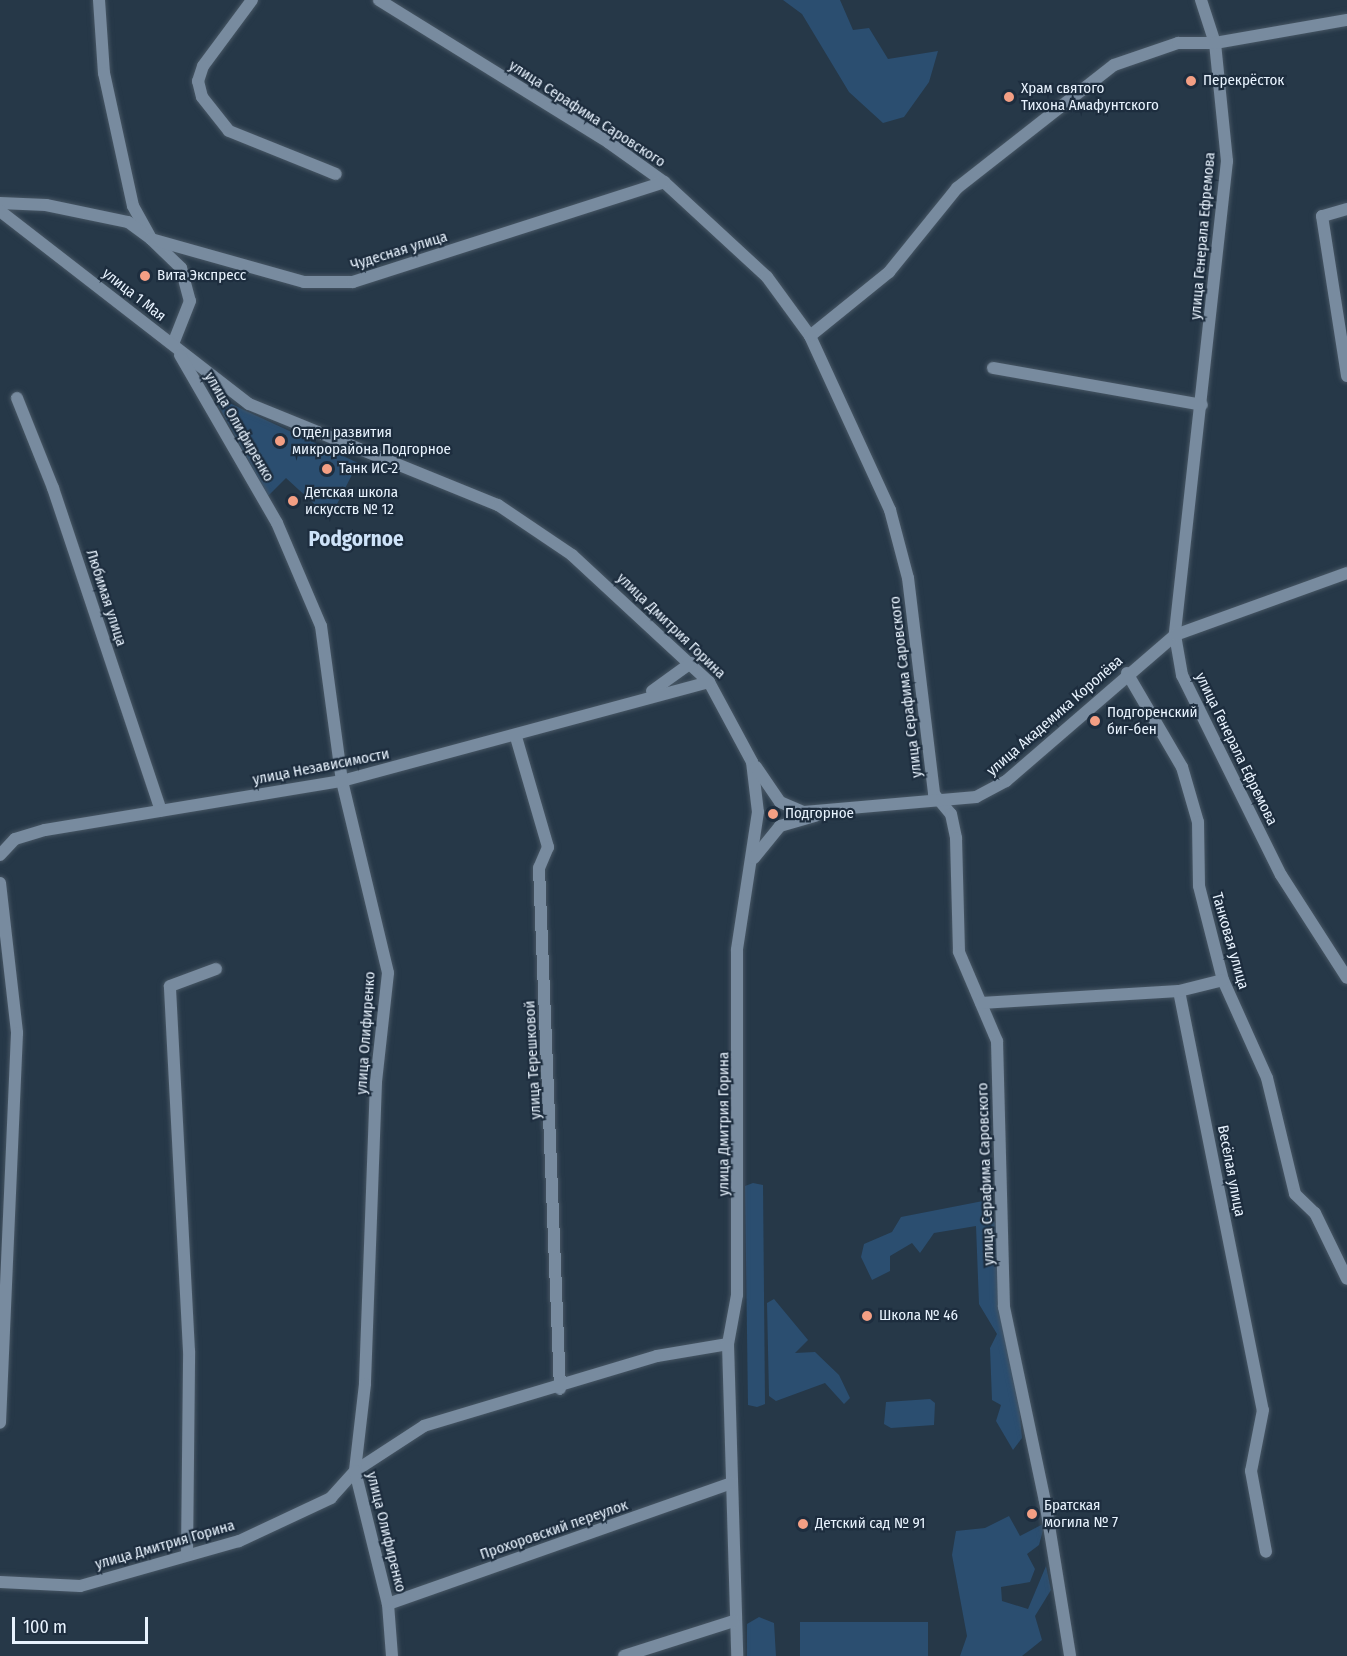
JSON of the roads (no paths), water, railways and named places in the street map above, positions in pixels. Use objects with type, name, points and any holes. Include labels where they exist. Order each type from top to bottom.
[{"type":"street","points":[[99,0],[117,151],[133,206],[151,239],[181,268],[190,301],[173,344]]},
{"type":"street","points":[[252,0],[203,66],[198,81],[202,97],[229,131],[336,174]]},
{"type":"street","name":"улица Серафима Саровского","points":[[379,0],[664,182],[767,277],[810,336],[890,510],[908,578],[934,794],[942,802],[956,838],[959,952],[996,1041],[1004,1307],[1045,1501],[1070,1656]]},
{"type":"street","name":"улица Генерала Ефремова","points":[[1201,0],[1215,43],[1227,161],[1175,635],[1182,675],[1281,875],[1347,978]]},
{"type":"street","points":[[810,336],[889,272],[957,188],[1114,65],[1178,43],[1215,43],[1347,20]]},
{"type":"street","name":"Чудесная улица","points":[[0,203],[46,205],[128,222],[151,239],[304,282],[353,282],[664,182]]},
{"type":"street","points":[[1347,208],[1323,216],[1343,326],[1347,376]]},
{"type":"street","name":"улица 1 Мая","points":[[0,211],[249,404]]},
{"type":"street","name":"улица Олифиренко","points":[[173,344],[277,523],[321,626],[342,781],[388,973],[376,1082],[365,1384],[355,1471],[388,1604],[392,1656]]},
{"type":"street","points":[[993,368],[1202,405]]},
{"type":"street","name":"Любимая улица","points":[[17,398],[53,488],[160,810]]},
{"type":"street","name":"улица Дмитрия Горина","points":[[0,1582],[80,1586],[239,1541],[331,1498],[355,1471],[424,1426],[560,1389],[657,1356],[728,1344],[737,1295],[739,1181],[737,950],[758,812],[752,762],[709,682],[602,580],[529,522],[249,404]]},
{"type":"street","name":"улица Академика Королёва","points":[[780,802],[825,814],[976,797],[1006,781],[1126,673],[1175,635],[1347,573]]},
{"type":"street","points":[[649,694],[691,663]]},
{"type":"street","name":"Танковая улица","points":[[1126,673],[1182,767],[1198,822],[1199,885],[1223,980],[1268,1078],[1295,1194],[1316,1213],[1347,1280]]},
{"type":"street","points":[[649,694],[709,682]]},
{"type":"street","name":"улица Независимости","points":[[0,855],[5,846],[29,834],[342,781],[516,737],[649,694]]},
{"type":"street","name":"улица Терешковой","points":[[516,737],[548,847],[538,868],[560,1389]]},
{"type":"street","points":[[750,867],[787,814],[752,762]]},
{"type":"street","points":[[780,802],[766,801],[758,812],[766,828],[825,814]]},
{"type":"street","points":[[0,883],[17,1034],[0,1423]]},
{"type":"street","points":[[188,1555],[189,1351],[170,986],[216,969]]},
{"type":"street","points":[[981,1003],[1179,991],[1223,980]]},
{"type":"street","name":"Весёлая улица","points":[[1179,991],[1263,1410],[1251,1471],[1266,1552]]},
{"type":"street","points":[[728,1344],[734,1621],[737,1656]]},
{"type":"street","name":"Прохоровский переулок","points":[[388,1604],[731,1483]]},
{"type":"street","points":[[624,1656],[734,1621]]},
{"type":"place","name":"Перекрёсток","points":[[1191,81]]},
{"type":"place","name":"Храм святого Тихона Амафунтского","points":[[1009,97]]},
{"type":"place","name":"Вита Экспресс","points":[[145,276]]},
{"type":"place","name":"Отдел развития микрорайона Подгорное","points":[[280,441]]},
{"type":"place","name":"Танк ИС-2","points":[[327,469]]},
{"type":"place","name":"Детская школа искусств № 12","points":[[293,501]]},
{"type":"place","name":"Подгоренский биг-бен","points":[[1095,721]]},
{"type":"place","name":"Подгорное","points":[[773,814]]},
{"type":"place","name":"Школа № 46","points":[[867,1316]]},
{"type":"place","name":"Братская могила № 7","points":[[1032,1514]]},
{"type":"place","name":"Детский сад № 91","points":[[803,1524]]},
{"type":"district","name":"Podgornoe","points":[[356,539]]}]
